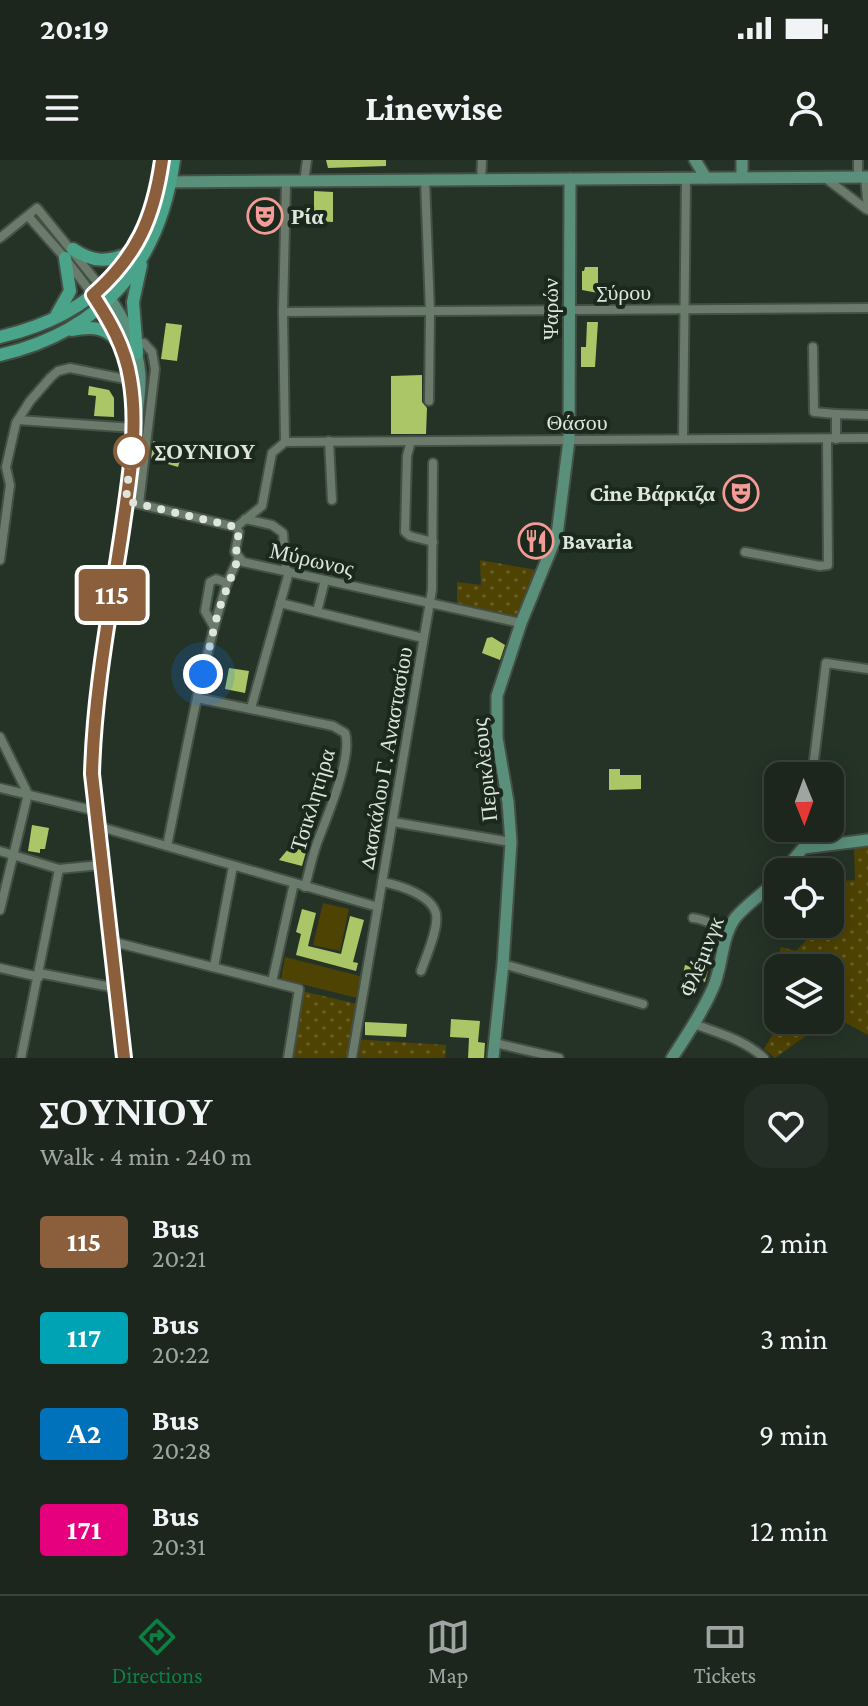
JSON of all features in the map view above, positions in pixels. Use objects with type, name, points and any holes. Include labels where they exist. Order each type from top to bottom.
[{"type":"main road","points":[[140,348],[133,302],[137,275],[163,213],[165,182],[162,160]]},
{"type":"main road","points":[[0,337],[45,324],[97,291],[133,251],[174,160]]},
{"type":"main road","points":[[45,324],[61,311],[69,296],[69,254],[100,261],[133,251]]},
{"type":"main road","points":[[51,339],[105,302],[148,251]]},
{"type":"main road","points":[[0,355],[72,330],[92,327],[112,334],[122,347]]},
{"type":"street","points":[[304,182],[307,160]]},
{"type":"street","points":[[481,180],[482,160]]},
{"type":"street","points":[[695,160],[706,178]]},
{"type":"street","points":[[742,160],[742,177]]},
{"type":"street","points":[[858,160],[864,177],[867,210]]},
{"type":"street","points":[[823,177],[867,210]]},
{"type":"street","points":[[165,182],[864,177]]},
{"type":"street","points":[[683,439],[686,178]]},
{"type":"street","name":"Ψαρών","points":[[569,440],[570,179]]},
{"type":"street","points":[[425,180],[430,311],[429,401]]},
{"type":"street","points":[[126,501],[236,527],[262,506],[272,453],[285,442],[283,312],[286,182]]},
{"type":"street","points":[[0,238],[37,208],[140,348],[139,386],[126,501],[93,729],[92,774],[124,1058]]},
{"type":"street","points":[[28,216],[69,254]]},
{"type":"street","points":[[105,302],[122,347],[130,380],[134,426]]},
{"type":"street","name":"Σύρου","points":[[283,312],[868,308]]},
{"type":"street","points":[[813,347],[814,412],[868,415]]},
{"type":"street","points":[[139,504],[155,369],[152,352],[140,348]]},
{"type":"street","points":[[0,560],[10,485],[6,467],[18,420],[30,401],[58,371],[70,368],[130,380]]},
{"type":"street","points":[[745,552],[828,565],[832,439],[836,414]]},
{"type":"street","points":[[18,420],[134,426]]},
{"type":"street","name":"Θάσου","points":[[285,442],[868,438]]},
{"type":"street","name":"Περικλέους","points":[[493,1058],[511,842],[496,716],[497,696],[521,623],[557,535],[569,440]]},
{"type":"street","points":[[329,441],[332,500]]},
{"type":"street","points":[[411,441],[407,456],[405,532],[433,542]]},
{"type":"street","name":"Δασκάλου Γ. Αναστασίου","points":[[352,1058],[433,576],[433,463]]},
{"type":"street","points":[[245,519],[272,525],[283,533],[287,572],[251,708]]},
{"type":"street","name":"Μύρωνος","points":[[236,527],[239,532],[235,552],[238,559],[521,623]]},
{"type":"street","points":[[167,846],[214,627],[238,559]]},
{"type":"street","points":[[214,627],[205,611],[210,582],[216,579],[227,583]]},
{"type":"street","points":[[317,612],[325,580]]},
{"type":"street","points":[[280,603],[423,638]]},
{"type":"street","points":[[814,762],[826,663],[868,669]]},
{"type":"street","name":"Τσικλητήρα","points":[[197,698],[333,726],[342,730],[347,737],[330,815],[317,844],[305,887]]},
{"type":"street","points":[[0,737],[28,794],[0,910]]},
{"type":"street","points":[[0,788],[96,811]]},
{"type":"street","points":[[393,822],[511,842]]},
{"type":"street","points":[[97,826],[378,907]]},
{"type":"street","points":[[803,848],[868,840]]},
{"type":"street","points":[[795,858],[804,842]]},
{"type":"street","points":[[0,851],[59,869],[101,865]]},
{"type":"street","points":[[214,967],[233,866]]},
{"type":"street","points":[[21,1058],[59,869]]},
{"type":"street","points":[[382,882],[414,893],[435,910],[437,920],[421,971]]},
{"type":"street","points":[[272,982],[294,883]]},
{"type":"street","name":"Φλέμινγκ","points":[[672,1058],[694,1024],[718,975],[729,930],[737,917],[764,892]]},
{"type":"street","points":[[693,918],[729,930]]},
{"type":"street","points":[[110,941],[299,989],[288,1058]]},
{"type":"street","points":[[503,964],[643,1004]]},
{"type":"street","points":[[0,968],[116,988]]},
{"type":"street","points":[[694,1024],[756,1050],[764,1058]]},
{"type":"street","points":[[495,1043],[559,1058]]},
{"type":"shaded area","points":[[480,560],[537,570],[517,624],[457,609],[457,582],[481,585]]},
{"type":"shaded area","points":[[868,845],[868,1035],[844,1022],[844,954],[779,954],[781,947],[796,951],[808,938],[844,938],[844,881],[855,880],[854,848]]},
{"type":"shaded area","points":[[323,903],[349,909],[340,951],[313,945]]},
{"type":"shaded area","points":[[285,957],[360,976],[357,998],[281,979]]},
{"type":"shaded area","points":[[302,991],[357,1004],[352,1039],[446,1045],[445,1058],[292,1058]]},
{"type":"shaded area","points":[[773,1034],[808,1034],[775,1058],[764,1049]]},
{"type":"building","points":[[326,160],[386,160],[386,166],[328,168]]},
{"type":"building","points":[[314,191],[333,192],[333,222],[314,221]]},
{"type":"building","points":[[585,267],[598,267],[598,293],[582,290],[582,271]]},
{"type":"building","points":[[587,322],[598,322],[595,367],[581,367],[581,347],[586,347]]},
{"type":"building","points":[[166,323],[182,325],[177,361],[161,359]]},
{"type":"building","points":[[422,375],[422,402],[427,408],[426,434],[391,434],[391,376]]},
{"type":"building","points":[[89,386],[109,390],[114,398],[114,417],[94,416],[96,396],[88,395]]},
{"type":"building","points":[[153,441],[183,451],[178,467],[151,459]]},
{"type":"building","points":[[492,637],[505,645],[500,660],[482,653],[487,638]]},
{"type":"building","points":[[229,668],[249,671],[245,693],[225,689]]},
{"type":"building","points":[[609,769],[620,769],[620,775],[641,775],[641,789],[609,790]]},
{"type":"building","points":[[32,825],[49,828],[45,849],[40,849],[40,853],[28,851]]},
{"type":"building","points":[[299,843],[308,845],[302,866],[279,860],[289,848],[298,849]]},
{"type":"building","points":[[302,909],[316,913],[308,946],[341,954],[350,916],[364,920],[353,962],[358,963],[356,971],[296,955],[301,934],[296,932]]},
{"type":"building","points":[[685,965],[708,970],[705,982],[694,979],[693,984],[681,982]]},
{"type":"building","points":[[451,1019],[480,1021],[478,1042],[485,1043],[484,1058],[468,1058],[469,1038],[450,1037]]},
{"type":"building","points":[[365,1022],[407,1024],[406,1037],[365,1035]]},
{"type":"bus line","name":"115","points":[[124,1058],[92,774],[93,729],[134,424],[130,380],[122,347],[93,295],[133,251],[144,231],[154,205],[162,160]]},
{"type":"place","name":"Ρία","points":[[265,216]]},
{"type":"place","name":"ΣΟΥΝΙΟΥ","points":[[131,451]]},
{"type":"place","name":"Cine Βάρκιζα","points":[[741,493]]},
{"type":"place","name":"Bavaria","points":[[536,541]]},
{"type":"route","points":[[131,451],[126,501],[236,527],[239,532],[235,552],[238,559],[218,612],[203,674]]}]
